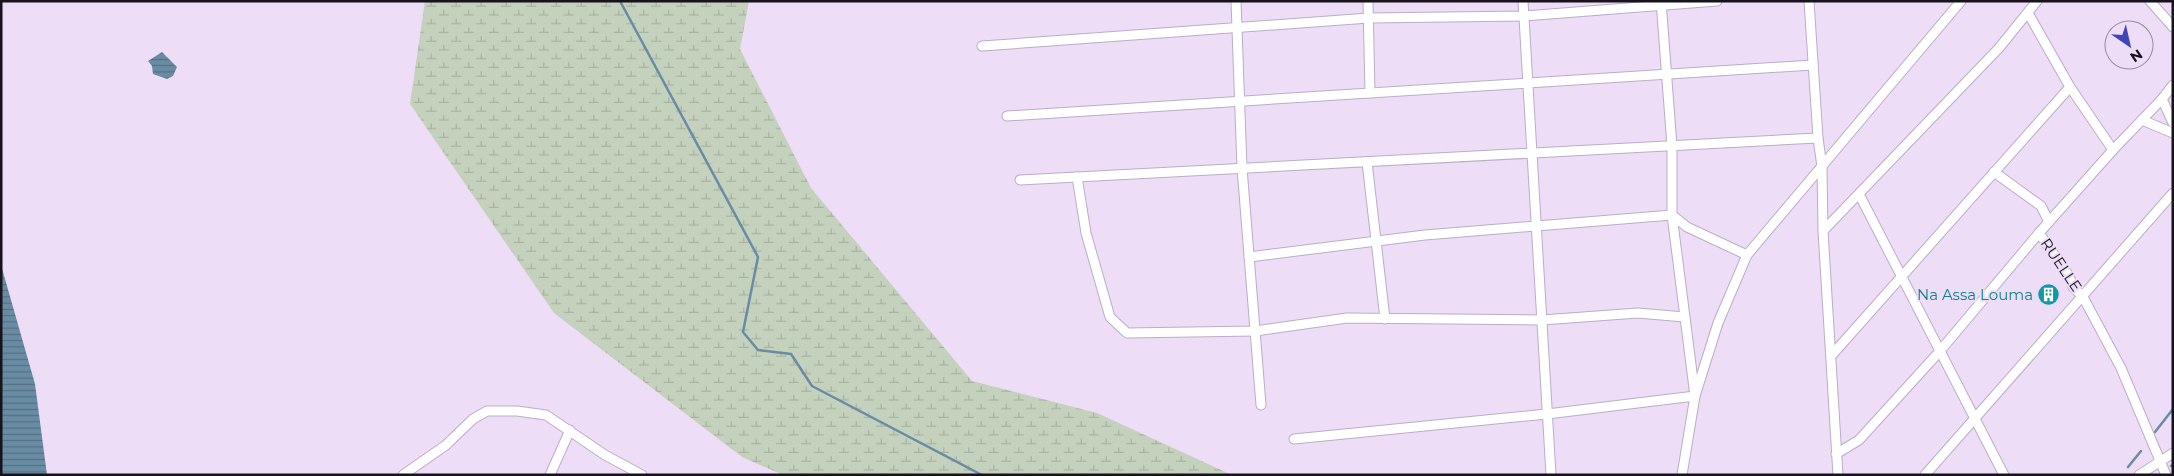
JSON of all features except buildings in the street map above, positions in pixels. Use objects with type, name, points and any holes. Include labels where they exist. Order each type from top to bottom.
[{"type":"street","points":[[1236,1],[1242,168],[1261,405]]},
{"type":"street","points":[[1368,1],[1370,93]]},
{"type":"street","points":[[1523,1],[1551,475]]},
{"type":"street","points":[[982,46],[1369,18],[1524,16],[1717,1]]},
{"type":"street","points":[[1809,1],[1818,138],[1822,167],[1823,231],[1838,475]]},
{"type":"street","points":[[1682,475],[1695,396],[1718,323],[1747,255],[1961,1]]},
{"type":"street","points":[[1823,231],[1998,48],[2037,1]]},
{"type":"street","points":[[2150,1],[2173,27]]},
{"type":"street","points":[[1661,4],[1672,146],[1672,215],[1695,396]]},
{"type":"street","points":[[2028,13],[2070,86],[2113,150]]},
{"type":"street","points":[[1007,116],[1813,65]]},
{"type":"street","points":[[1836,454],[1859,440],[1940,351],[2039,233],[2113,150],[2162,100],[2173,85]]},
{"type":"street","points":[[1831,356],[2070,86]]},
{"type":"street","points":[[2162,100],[2173,123]]},
{"type":"street","points":[[2142,120],[2173,133]]},
{"type":"street","points":[[1020,180],[1818,138]]},
{"type":"street","points":[[1367,162],[1385,319]]},
{"type":"street","points":[[1994,172],[2041,206],[2049,222]]},
{"type":"street","points":[[1077,177],[1086,233],[1110,317],[1127,333],[1255,331],[1348,318],[1542,320],[1638,313],[1684,317]]},
{"type":"street","points":[[1924,475],[2173,193]]},
{"type":"street","points":[[1859,194],[1903,275],[2004,475]]},
{"type":"street","points":[[1249,257],[1425,235],[1672,215],[1687,226],[1747,255]]},
{"type":"street","name":"RUELLE","points":[[2039,233],[2069,276],[2073,287],[2083,296],[2121,368],[2166,475]]},
{"type":"street","points":[[1294,439],[1547,414],[1695,396]]},
{"type":"street","points":[[403,475],[446,445],[473,419],[487,411],[517,411],[546,415],[605,455],[642,475]]},
{"type":"street","points":[[550,475],[570,430]]},
{"type":"street","points":[[2139,475],[2173,453]]},
{"type":"green space","points":[[425,1],[749,1],[740,49],[811,188],[972,381],[1097,413],[1232,475],[783,475],[742,457],[554,313],[410,104]]},
{"type":"water","points":[[162,52],[177,67],[173,76],[167,79],[153,74],[152,66],[148,61]]},
{"type":"water","points":[[1,265],[35,384],[47,475],[1,475]]},
{"type":"waterway","points":[[620,1],[758,257],[743,332],[758,350],[791,354],[812,386],[982,475]]},
{"type":"waterway","points":[[2155,432],[2173,409]]},
{"type":"waterway","points":[[2128,467],[2141,451]]},
{"type":"place","name":"Na Assa Louma","points":[[2049,295]]}]
